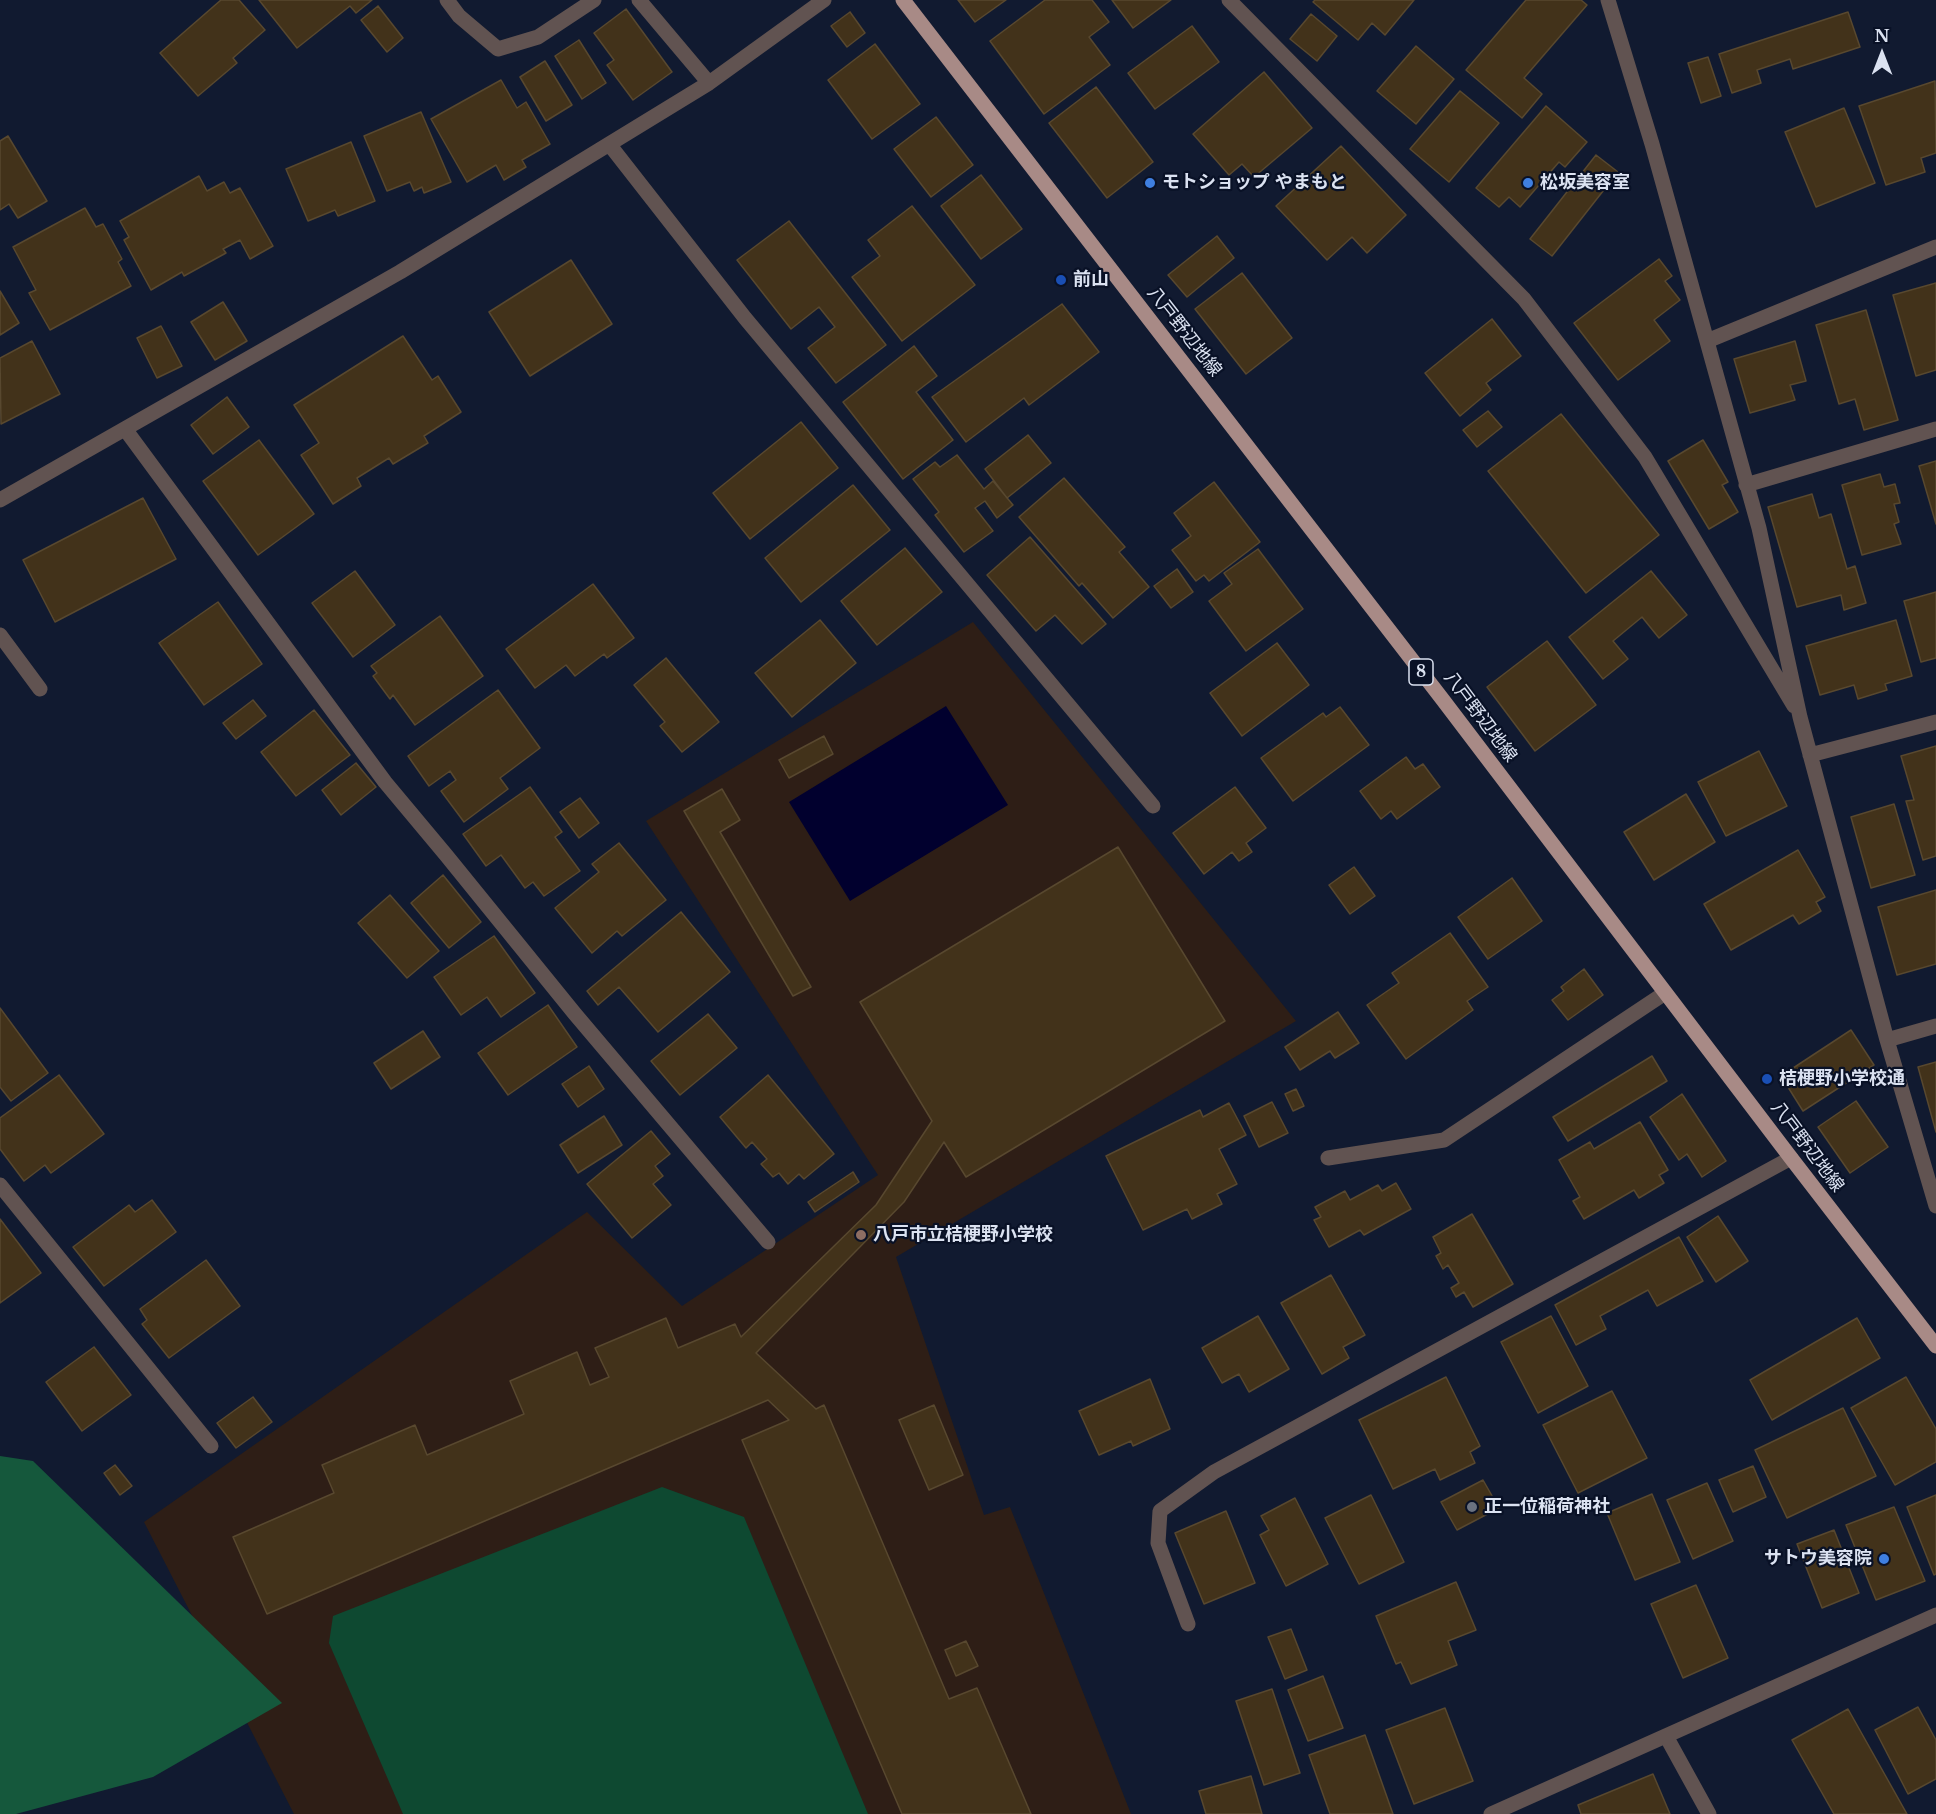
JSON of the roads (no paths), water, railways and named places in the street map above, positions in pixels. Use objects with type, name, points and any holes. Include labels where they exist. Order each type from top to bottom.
[{"type":"main road","name":"八戸野辺地線","points":[[903,0],[1443,700],[1936,1346]]},
{"type":"street","points":[[447,0],[459,16],[498,49],[538,37],[594,0]]},
{"type":"street","points":[[639,0],[709,83]]},
{"type":"street","points":[[0,500],[400,272],[709,83],[824,0]]},
{"type":"street","points":[[1229,0],[1524,299],[1645,458],[1800,717]]},
{"type":"street","points":[[1608,0],[1652,144],[1759,528],[1800,717],[1887,1040],[1936,1206]]},
{"type":"street","points":[[609,144],[746,318],[1153,806]]},
{"type":"street","points":[[1707,341],[1936,248]]},
{"type":"street","points":[[126,429],[385,783],[575,1014],[768,1242]]},
{"type":"street","points":[[1746,485],[1936,429]]},
{"type":"street","points":[[0,635],[40,689]]},
{"type":"street","points":[[1810,754],[1936,722]]},
{"type":"street","points":[[1328,1158],[1444,1140],[1665,993]]},
{"type":"street","points":[[1887,1040],[1936,1026]]},
{"type":"street","points":[[1188,1624],[1158,1543],[1160,1511],[1214,1472],[1791,1158]]},
{"type":"street","points":[[0,1185],[212,1446]]},
{"type":"street","points":[[1491,1814],[1936,1615]]},
{"type":"street","points":[[1666,1736],[1709,1814]]},
{"type":"place","name":"モトショップ やまもと","points":[[1150,183]]},
{"type":"place","name":"松坂美容室","points":[[1528,183]]},
{"type":"place","name":"前山","points":[[1061,280]]},
{"type":"place","name":"桔梗野小学校通","points":[[1767,1079]]},
{"type":"place","name":"八戸市立桔梗野小学校","points":[[861,1235]]},
{"type":"place","name":"正一位稲荷神社","points":[[1472,1507]]},
{"type":"place","name":"サトウ美容院","points":[[1884,1559]]}]
